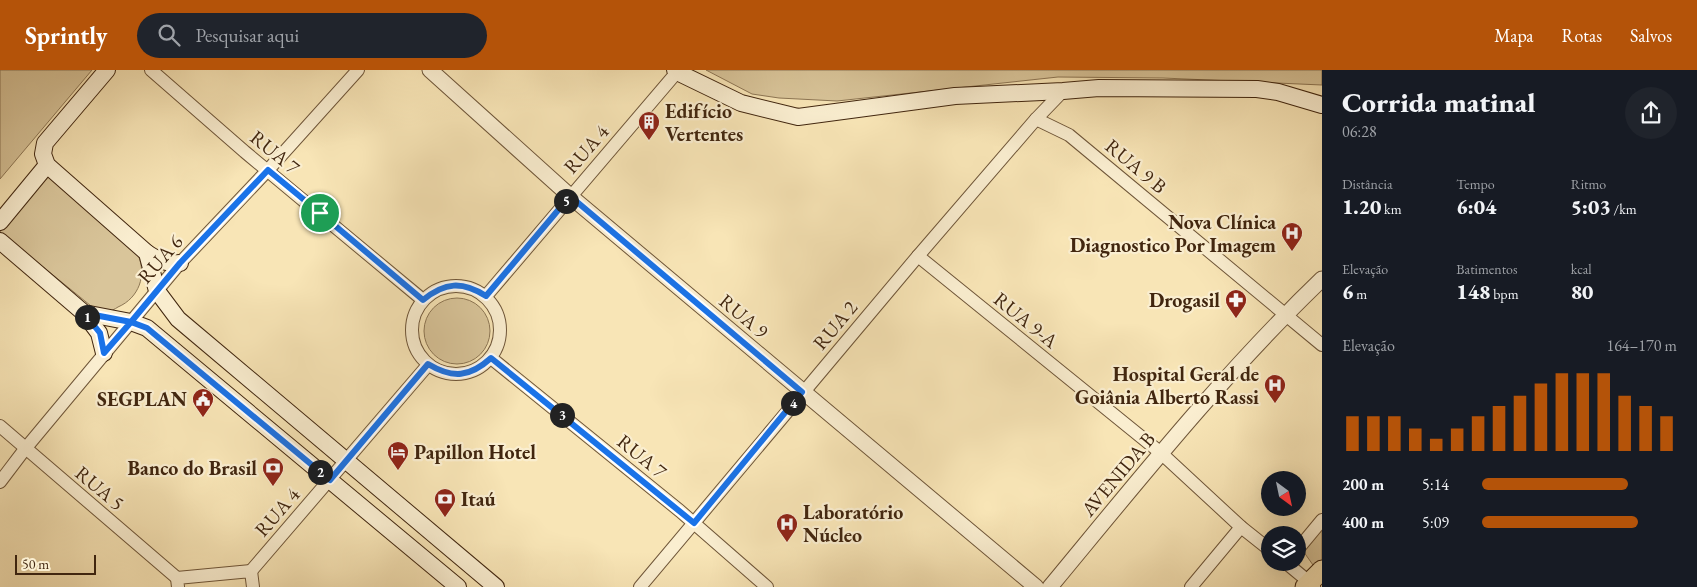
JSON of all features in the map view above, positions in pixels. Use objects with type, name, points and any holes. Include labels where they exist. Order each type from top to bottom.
[{"type":"main road","points":[[107,70],[45,143],[43,154],[47,165],[147,253],[162,262],[170,264],[180,263]]},
{"type":"main road","points":[[676,71],[741,103],[798,117],[955,96],[1063,92],[1099,88],[1257,90],[1278,92],[1322,105]]},
{"type":"main road","points":[[0,222],[47,165]]},
{"type":"main road","points":[[0,241],[84,313],[100,333],[104,353]]},
{"type":"main road","points":[[147,253],[157,291],[178,319],[496,587]]},
{"type":"main road","points":[[84,313],[131,322],[147,328],[458,587]]},
{"type":"main road","points":[[419,556],[435,536]]},
{"type":"street","name":"RUA 7","points":[[151,70],[245,152],[423,300]]},
{"type":"street","name":"RUA 6","points":[[0,482],[25,449],[180,263],[268,170],[358,70]]},
{"type":"street","name":"RUA 9","points":[[430,70],[570,196],[1036,587]]},
{"type":"street","name":"RUA 4","points":[[486,296],[676,71]]},
{"type":"street","name":"RUA 2","points":[[640,587],[918,256],[1036,119],[1063,92]]},
{"type":"street","name":"RUA 9 B","points":[[1036,119],[1069,135],[1322,345]]},
{"type":"street","name":"RUA 9-A","points":[[918,256],[1161,453],[1241,527],[1261,543]]},
{"type":"street","name":"AVENIDA B","points":[[1050,587],[1161,453],[1285,315],[1322,279]]},
{"type":"street","points":[[447,286],[461,286],[474,289],[486,296],[495,307],[500,319],[501,333],[498,346],[491,358],[480,367],[468,373],[454,374],[440,372],[418,354],[413,341],[412,327],[415,313],[423,300],[447,286]]},
{"type":"street","name":"RUA 7","points":[[491,358],[694,523],[767,587]]},
{"type":"street","name":"RUA 4","points":[[251,571],[428,364]]},
{"type":"street","name":"RUA 5","points":[[0,426],[178,582]]},
{"type":"street","points":[[1306,540],[1322,520]]},
{"type":"street","points":[[1191,587],[1241,527]]},
{"type":"street","points":[[178,582],[251,571],[253,587]]},
{"type":"street","points":[[1297,571],[1313,582]]},
{"type":"shaded area","points":[[0,70],[92,70],[0,179]]},
{"type":"shaded area","points":[[706,70],[1322,70],[1322,85],[1163,78],[1058,77],[837,101],[779,98],[752,94]]},
{"type":"shaded area","points":[[47,174],[138,255],[142,270],[141,278],[136,292],[125,303],[107,312],[96,310],[0,232]]},
{"type":"shaded area","points":[[451,298],[463,298],[475,303],[485,313],[490,325],[488,344],[475,359],[463,364],[451,364],[439,359],[429,349],[424,337],[424,325],[429,313],[439,303]]},
{"type":"shaded area","points":[[1322,523],[1322,565],[1313,565],[1306,555],[1306,542]]},
{"type":"place","name":"Edifício Vertentes","points":[[649,141]]},
{"type":"place","name":"Nova Clínica Diagnostico Por Imagem","points":[[1292,252]]},
{"type":"place","name":"Drogasil","points":[[1236,319]]},
{"type":"place","name":"Hospital Geral de Goiânia Alberto Rassi","points":[[1275,404]]},
{"type":"place","name":"SEGPLAN","points":[[203,418]]},
{"type":"place","name":"Papillon Hotel","points":[[398,471]]},
{"type":"place","name":"Banco do Brasil","points":[[273,487]]},
{"type":"place","name":"Itaú","points":[[445,518]]},
{"type":"place","name":"Laboratório Núcleo","points":[[787,543]]},
{"type":"route","points":[[320,213],[268,170],[180,263],[131,322],[84,313],[100,333],[104,353],[131,322],[147,328],[330,480],[428,364],[440,372],[468,373],[480,367],[491,358],[694,523],[802,392],[570,196],[486,296],[474,289],[461,286],[447,286],[423,300],[320,213]]}]
